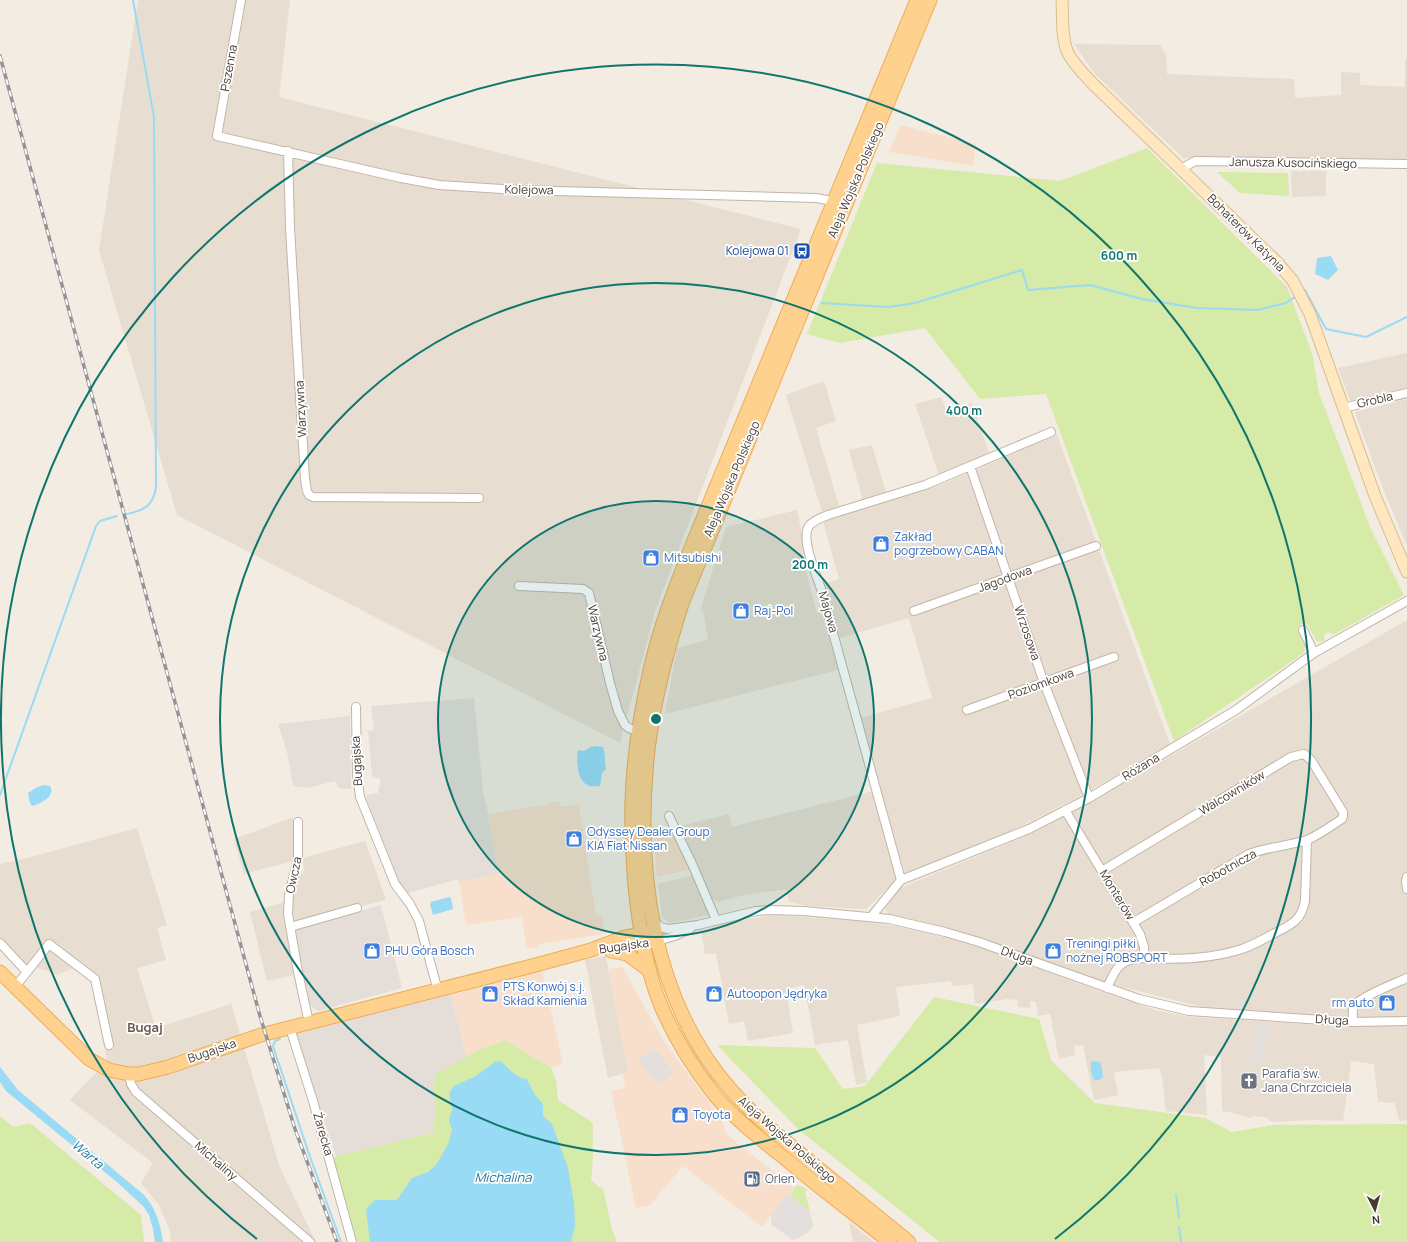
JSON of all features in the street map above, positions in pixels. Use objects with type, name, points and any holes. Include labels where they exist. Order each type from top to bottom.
[{"type":"main road","name":"Aleja Wojska Polskiego","points":[[909,1242],[776,1134],[731,1090],[707,1059],[685,1020],[663,964],[655,931],[646,860],[645,801],[651,727],[664,662],[677,619],[690,582],[840,203],[918,0]]},
{"type":"main road","name":"Aleja Wojska Polskiego","points":[[890,1242],[764,1142],[715,1094],[692,1065],[660,1004],[642,939],[638,916],[635,881],[632,822],[638,732],[651,665],[666,613],[681,573],[840,203],[930,0]]},
{"type":"main road","name":"Bugajska","points":[[0,972],[89,1060],[109,1070],[129,1074],[139,1074],[290,1028],[592,950],[642,939],[655,931]]},
{"type":"main road","points":[[592,950],[624,952],[650,971]]},
{"type":"street","name":"Pszenna","points":[[217,136],[241,0]]},
{"type":"street","name":"Bohaterów Katynia","points":[[1062,0],[1064,33],[1067,51],[1076,65],[1093,84],[1278,263],[1293,281],[1310,314],[1375,496],[1407,572]]},
{"type":"street","name":"Kolejowa","points":[[217,136],[401,178],[439,185],[518,190],[816,198],[840,203]]},
{"type":"street","name":"Warzywna","points":[[288,151],[290,228],[305,479],[306,491],[308,495],[313,497],[479,498]]},
{"type":"street","name":"Janusza Kusocińskiego","points":[[1181,169],[1195,161],[1407,164]]},
{"type":"street","name":"Grobla","points":[[1343,408],[1407,393]]},
{"type":"street","name":"Majowa","points":[[901,880],[821,589],[807,547],[808,528],[814,520],[828,514],[925,485],[1051,432]]},
{"type":"street","name":"Wrzosowa","points":[[970,466],[1044,683],[1089,798]]},
{"type":"street","name":"Jagodowa","points":[[914,611],[1096,546]]},
{"type":"street","name":"Warzywna","points":[[519,586],[583,589],[589,593],[618,711],[625,725],[638,732]]},
{"type":"street","name":"Różana","points":[[871,917],[901,880],[1029,829],[1089,798],[1236,710],[1314,653],[1407,601]]},
{"type":"street","points":[[1303,630],[1314,653]]},
{"type":"street","name":"Poziomkowa","points":[[967,710],[1114,657]]},
{"type":"street","name":"Bugajska","points":[[356,707],[357,774],[360,797],[395,884],[410,904],[419,921],[438,990]]},
{"type":"street","name":"Walcowników","points":[[1102,871],[1291,757],[1298,755],[1304,754],[1311,760],[1343,812]]},
{"type":"street","name":"Monterów","points":[[1066,810],[1134,922],[1143,940],[1144,958]]},
{"type":"street","name":"Robotnicza","points":[[1134,922],[1249,854],[1264,849],[1307,840],[1320,834],[1342,819],[1343,812]]},
{"type":"street","points":[[669,816],[693,866],[716,920]]},
{"type":"street","name":"Owcza","points":[[298,822],[298,860],[288,901],[290,927],[298,972],[310,1023]]},
{"type":"street","points":[[1106,988],[1114,972],[1127,960],[1144,958],[1187,958],[1226,953],[1257,943],[1295,922],[1303,911],[1305,901],[1307,840]]},
{"type":"street","points":[[1407,877],[1407,889]]},
{"type":"street","points":[[290,927],[357,908]]},
{"type":"street","name":"Długa","points":[[655,931],[660,927],[668,929],[698,925],[756,911],[771,910],[871,917],[908,923],[979,942],[1139,999],[1189,1011],[1353,1022],[1407,1021]]},
{"type":"street","name":"Długa","points":[[655,931],[675,936],[698,925]]},
{"type":"street","points":[[0,943],[27,972]]},
{"type":"street","points":[[15,987],[49,944],[95,979],[109,1045]]},
{"type":"street","points":[[1353,1022],[1353,1009],[1355,1004],[1382,989],[1407,978]]},
{"type":"street","name":"Żarecka","points":[[290,1028],[313,1100],[352,1242]]},
{"type":"street","name":"Michaliny","points":[[129,1074],[130,1084],[141,1096],[310,1242]]},
{"type":"shaded area","points":[[138,0],[290,0],[279,97],[801,229],[655,611],[620,743],[177,515],[99,250]]},
{"type":"shaded area","points":[[1074,44],[1160,45],[1166,55],[1167,74],[1294,79],[1295,98],[1341,95],[1341,72],[1360,73],[1360,85],[1405,87],[1405,59],[1407,59],[1407,159],[1183,158],[1094,73]]},
{"type":"shaded area","points":[[901,125],[976,144],[973,166],[889,152]]},
{"type":"shaded area","points":[[1291,171],[1326,171],[1326,196],[1292,197]]},
{"type":"shaded area","points":[[1407,353],[1407,390],[1351,403],[1338,368]]},
{"type":"shaded area","points":[[824,381],[836,421],[816,428],[839,506],[822,512],[786,395]]},
{"type":"shaded area","points":[[941,397],[947,412],[972,403],[989,453],[939,475],[915,404]]},
{"type":"shaded area","points":[[1407,399],[1407,546],[1380,481],[1355,412]]},
{"type":"shaded area","points":[[1057,435],[1170,744],[1078,797],[1007,833],[905,874],[860,718],[932,698],[909,618],[840,638],[823,584],[839,579],[823,521],[940,485]]},
{"type":"shaded area","points":[[872,445],[886,493],[863,501],[849,450]]},
{"type":"shaded area","points":[[797,510],[806,554],[802,556],[817,613],[821,612],[838,670],[665,714],[677,648],[708,640],[703,610],[700,611],[726,527]]},
{"type":"shaded area","points":[[1407,620],[1407,1016],[1389,1018],[1348,1017],[1202,1007],[1103,982],[987,941],[888,914],[885,908],[900,888],[1033,833],[1075,811]]},
{"type":"shaded area","points":[[474,698],[483,792],[498,874],[459,882],[458,879],[408,893],[402,889],[366,797],[367,795],[378,793],[381,779],[373,777],[372,774],[368,731],[374,730],[371,706]]},
{"type":"shaded area","points":[[350,716],[351,789],[339,788],[335,781],[307,788],[293,786],[287,752],[278,724]]},
{"type":"shaded area","points":[[873,791],[896,880],[866,909],[808,906],[789,902],[787,889],[744,895],[718,902],[710,898],[676,827],[729,814],[732,827]]},
{"type":"shaded area","points":[[559,801],[560,807],[579,804],[596,916],[602,916],[605,934],[539,944],[539,947],[527,949],[522,917],[466,925],[459,882],[498,874],[488,814],[551,804],[551,802]]},
{"type":"shaded area","points":[[291,818],[294,819],[297,860],[244,874],[234,839]]},
{"type":"shaded area","points":[[653,826],[672,828],[691,869],[657,877]]},
{"type":"shaded area","points":[[137,828],[167,925],[157,928],[166,960],[137,968],[156,1028],[231,1004],[280,1168],[316,1242],[171,1242],[170,1231],[159,1205],[141,1183],[153,1163],[70,1100],[107,1061],[94,986],[75,967],[58,975],[20,961],[0,942],[0,864]]},
{"type":"shaded area","points":[[365,841],[386,900],[293,923],[290,905],[298,876],[304,872],[303,858]]},
{"type":"shaded area","points":[[694,875],[709,915],[669,923],[662,917],[658,884]]},
{"type":"shaded area","points":[[285,902],[294,975],[267,981],[250,912]]},
{"type":"shaded area","points":[[381,905],[402,988],[318,1011],[308,1004],[295,929]]},
{"type":"shaded area","points":[[777,915],[860,921],[932,934],[979,947],[1155,1010],[1190,1017],[1336,1026],[1407,1025],[1407,1120],[1399,1121],[1395,1103],[1378,1102],[1374,1064],[1351,1061],[1343,1121],[1313,1120],[1272,1122],[1269,1118],[1253,1116],[1251,1118],[1222,1111],[1221,1057],[1204,1055],[1207,1115],[1166,1111],[1162,1076],[1159,1068],[1114,1072],[1118,1095],[1094,1100],[1083,1045],[1074,1046],[1075,1055],[1059,1059],[1050,1014],[1038,1016],[1036,1002],[1030,1001],[1030,1008],[1018,1007],[1018,1000],[1007,999],[975,1004],[973,984],[952,986],[951,981],[896,987],[900,1016],[857,1025],[867,1082],[856,1085],[848,1040],[815,1045],[804,985],[786,989],[793,1033],[748,1041],[744,1021],[729,1024],[716,953],[705,954],[701,932],[739,920]]},
{"type":"shaded area","points":[[606,956],[628,1072],[608,1078],[585,960]]},
{"type":"shaded area","points":[[622,967],[665,1043],[721,1119],[726,1134],[794,1188],[792,1190],[793,1198],[810,1212],[813,1226],[806,1234],[793,1240],[771,1224],[771,1215],[762,1227],[683,1166],[650,1205],[636,1208],[611,1091],[625,1088],[623,1074],[628,1072],[609,969]]},
{"type":"shaded area","points":[[542,970],[563,1064],[551,1068],[505,1040],[483,1048],[467,1058],[450,994],[454,995],[467,990]]},
{"type":"shaded area","points":[[450,994],[467,1058],[435,1075],[435,1116],[433,1133],[336,1156],[296,1036],[297,1033]]},
{"type":"shaded area","points":[[1258,1025],[1269,1026],[1262,1063],[1250,1061]]},
{"type":"shaded area","points":[[653,1048],[675,1072],[661,1085],[638,1061]]},
{"type":"shaded area","points":[[788,1194],[810,1212],[813,1226],[806,1234],[793,1240],[771,1224],[771,1215]]},
{"type":"shaded area","points":[[849,1222],[874,1242],[853,1242]]},
{"type":"green space","points":[[1147,148],[1287,287],[1312,353],[1319,393],[1371,529],[1404,595],[1335,634],[1328,632],[1324,635],[1325,641],[1317,642],[1307,624],[1301,624],[1297,628],[1305,646],[1304,653],[1174,741],[1046,394],[980,399],[925,328],[840,343],[807,334],[877,163],[1060,181]]},
{"type":"green space","points":[[1217,172],[1288,173],[1289,196],[1240,193]]},
{"type":"green space","points":[[934,997],[1039,1019],[1051,1060],[1095,1103],[1205,1118],[1232,1132],[1274,1125],[1407,1124],[1407,1242],[940,1242],[799,1130],[717,1045],[815,1048],[843,1089],[865,1086]]},
{"type":"green space","name":"Michalina","points":[[505,1040],[551,1068],[556,1080],[558,1100],[593,1123],[591,1180],[599,1187],[603,1188],[612,1230],[617,1242],[356,1242],[347,1204],[342,1205],[330,1163],[336,1156],[433,1133],[435,1116],[435,1075],[483,1048]]},
{"type":"green space","points":[[0,1116],[13,1127],[30,1123],[141,1215],[144,1242],[0,1242]]},
{"type":"green space","points":[[798,1185],[807,1189],[805,1191],[810,1212],[793,1198],[792,1191]]},
{"type":"water","points":[[1331,256],[1338,270],[1328,280],[1315,274],[1317,258]]},
{"type":"water","points":[[596,746],[603,747],[606,769],[602,773],[600,786],[590,786],[582,781],[578,771],[577,755],[578,750],[584,751]]},
{"type":"water","points":[[44,785],[50,786],[51,793],[47,799],[32,806],[28,793],[37,787]]},
{"type":"water","points":[[449,897],[451,898],[453,909],[433,915],[430,905],[431,902]]},
{"type":"water","name":"Michalina","points":[[496,1061],[502,1062],[516,1075],[527,1079],[535,1095],[543,1104],[543,1116],[552,1124],[568,1168],[574,1203],[575,1226],[571,1242],[370,1242],[366,1209],[375,1200],[397,1200],[412,1178],[428,1172],[437,1164],[449,1142],[452,1129],[449,1121],[452,1109],[449,1093],[454,1086],[476,1076]]},
{"type":"water","points":[[1091,1062],[1100,1062],[1102,1068],[1103,1077],[1099,1080],[1094,1080],[1091,1073]]},
{"type":"water","name":"Warta","points":[[0,1067],[18,1090],[143,1194],[157,1216],[163,1242],[155,1242],[149,1215],[143,1206],[118,1183],[6,1091],[0,1082]]},
{"type":"waterway","points":[[127,514],[139,511],[147,506],[153,499],[156,487],[154,117],[133,0]]},
{"type":"waterway","points":[[822,303],[888,307],[915,303],[1022,270],[1028,290],[1090,285],[1142,299],[1197,308],[1257,310],[1286,303],[1296,296]]},
{"type":"waterway","points":[[1303,291],[1305,290],[1326,329],[1366,337],[1407,317]]},
{"type":"waterway","points":[[0,795],[96,526],[100,521],[117,516]]},
{"type":"waterway","points":[[280,1039],[275,1041],[273,1046],[308,1151],[341,1242]]},
{"type":"waterway","points":[[1176,1195],[1179,1217]]},
{"type":"waterway","points":[[1179,1227],[1181,1242]]},
{"type":"railway","points":[[0,56],[260,1016],[295,1129],[337,1242]]},
{"type":"place","name":"Kolejowa 01","points":[[802,251]]},
{"type":"place","name":"Zakład pogrzebowy CABAN","points":[[881,544]]},
{"type":"place","name":"Mitsubishi","points":[[651,558]]},
{"type":"place","name":"Raj-Pol","points":[[741,611]]},
{"type":"place","name":"Odyssey Dealer Group KIA Fiat Nissan","points":[[574,839]]},
{"type":"place","name":"PHU Góra Bosch","points":[[372,951]]},
{"type":"place","name":"Treningi piłki nożnej ROBSPORT","points":[[1053,951]]},
{"type":"place","name":"PTS Konwój s.j. Skład Kamienia","points":[[490,994]]},
{"type":"place","name":"Autoopon Jędryka","points":[[714,994]]},
{"type":"place","name":"rm auto","points":[[1387,1003]]},
{"type":"place","name":"Parafia św. Jana Chrzciciela","points":[[1249,1081]]},
{"type":"place","name":"Toyota","points":[[680,1115]]},
{"type":"place","name":"Orlen","points":[[752,1179]]},
{"type":"district","name":"Bugaj","points":[[145,1027]]}]
